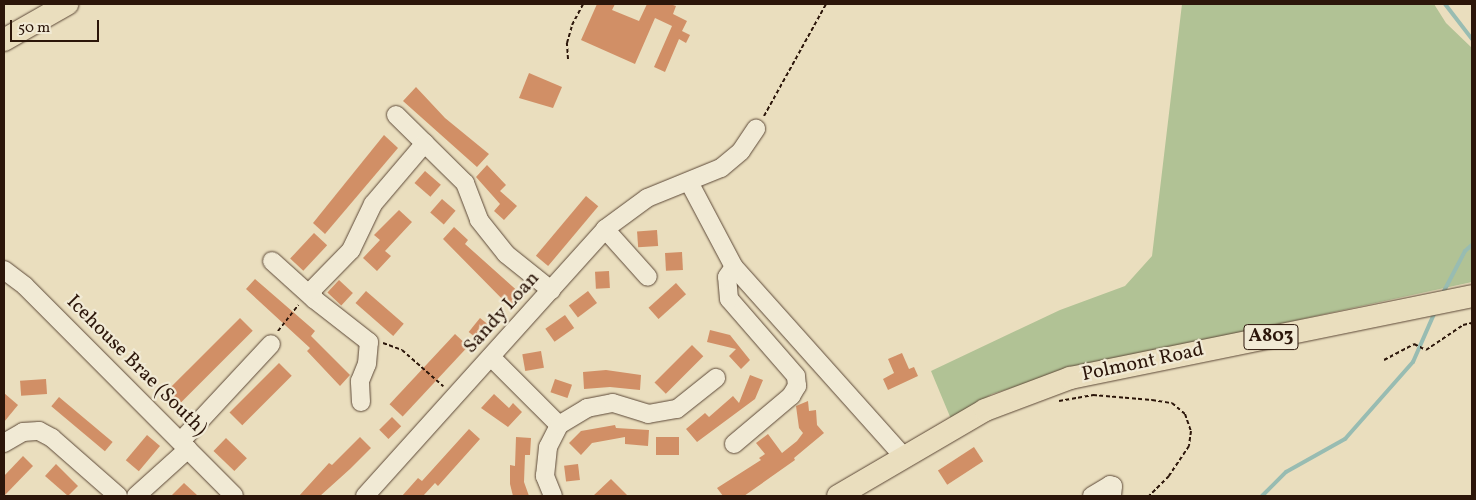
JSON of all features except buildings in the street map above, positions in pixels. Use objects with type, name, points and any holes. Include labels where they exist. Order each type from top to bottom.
[{"type":"main road","points":[[4,40],[67,4]]},
{"type":"main road","name":"Polmont Road","points":[[838,496],[984,410],[1070,378],[1472,296]]},
{"type":"street","points":[[396,115],[465,184],[479,220],[506,254],[551,290]]},
{"type":"street","name":"Sandy Loan","points":[[365,496],[605,229],[646,198],[721,168],[741,151],[756,128]]},
{"type":"street","points":[[312,298],[312,290],[351,250],[373,204],[425,143]]},
{"type":"street","points":[[689,182],[734,267],[904,457]]},
{"type":"street","points":[[605,229],[648,278]]},
{"type":"street","points":[[272,261],[312,298],[369,342],[367,364],[360,380],[361,402]]},
{"type":"street","points":[[734,267],[727,277],[729,299],[796,376],[797,386],[791,396],[734,444]]},
{"type":"street","name":"Icehouse Brae (South)","points":[[4,270],[26,286],[234,496]]},
{"type":"street","points":[[136,496],[184,445],[271,344]]},
{"type":"street","points":[[490,357],[559,425]]},
{"type":"street","points":[[553,496],[545,476],[548,447],[559,425],[587,408],[614,403],[648,414],[677,409],[716,378]]},
{"type":"street","points":[[4,444],[23,432],[39,431],[52,438],[118,496]]},
{"type":"street","points":[[1092,496],[1104,487],[1112,491]]},
{"type":"path","points":[[568,59],[567,43],[572,24],[583,4]]},
{"type":"path","points":[[756,128],[826,4]]},
{"type":"path","points":[[271,344],[297,306],[312,298]]},
{"type":"path","points":[[1384,360],[1414,344],[1426,350],[1463,325],[1472,323]]},
{"type":"path","points":[[369,342],[374,336],[388,348],[402,350],[455,397]]},
{"type":"path","points":[[1054,402],[1093,395],[1152,400],[1172,403],[1185,414],[1190,431],[1189,446],[1169,476],[1149,496]]},
{"type":"green space","points":[[1182,4],[1434,4],[1446,23],[1472,48],[1472,282],[1072,369],[992,394],[951,419],[931,371],[1060,310],[1125,286],[1152,256]]},
{"type":"waterway","points":[[1445,4],[1472,39]]},
{"type":"waterway","points":[[1444,291],[1465,251],[1472,245]]},
{"type":"waterway","points":[[1262,496],[1286,472],[1345,439],[1413,362],[1434,314]]}]
